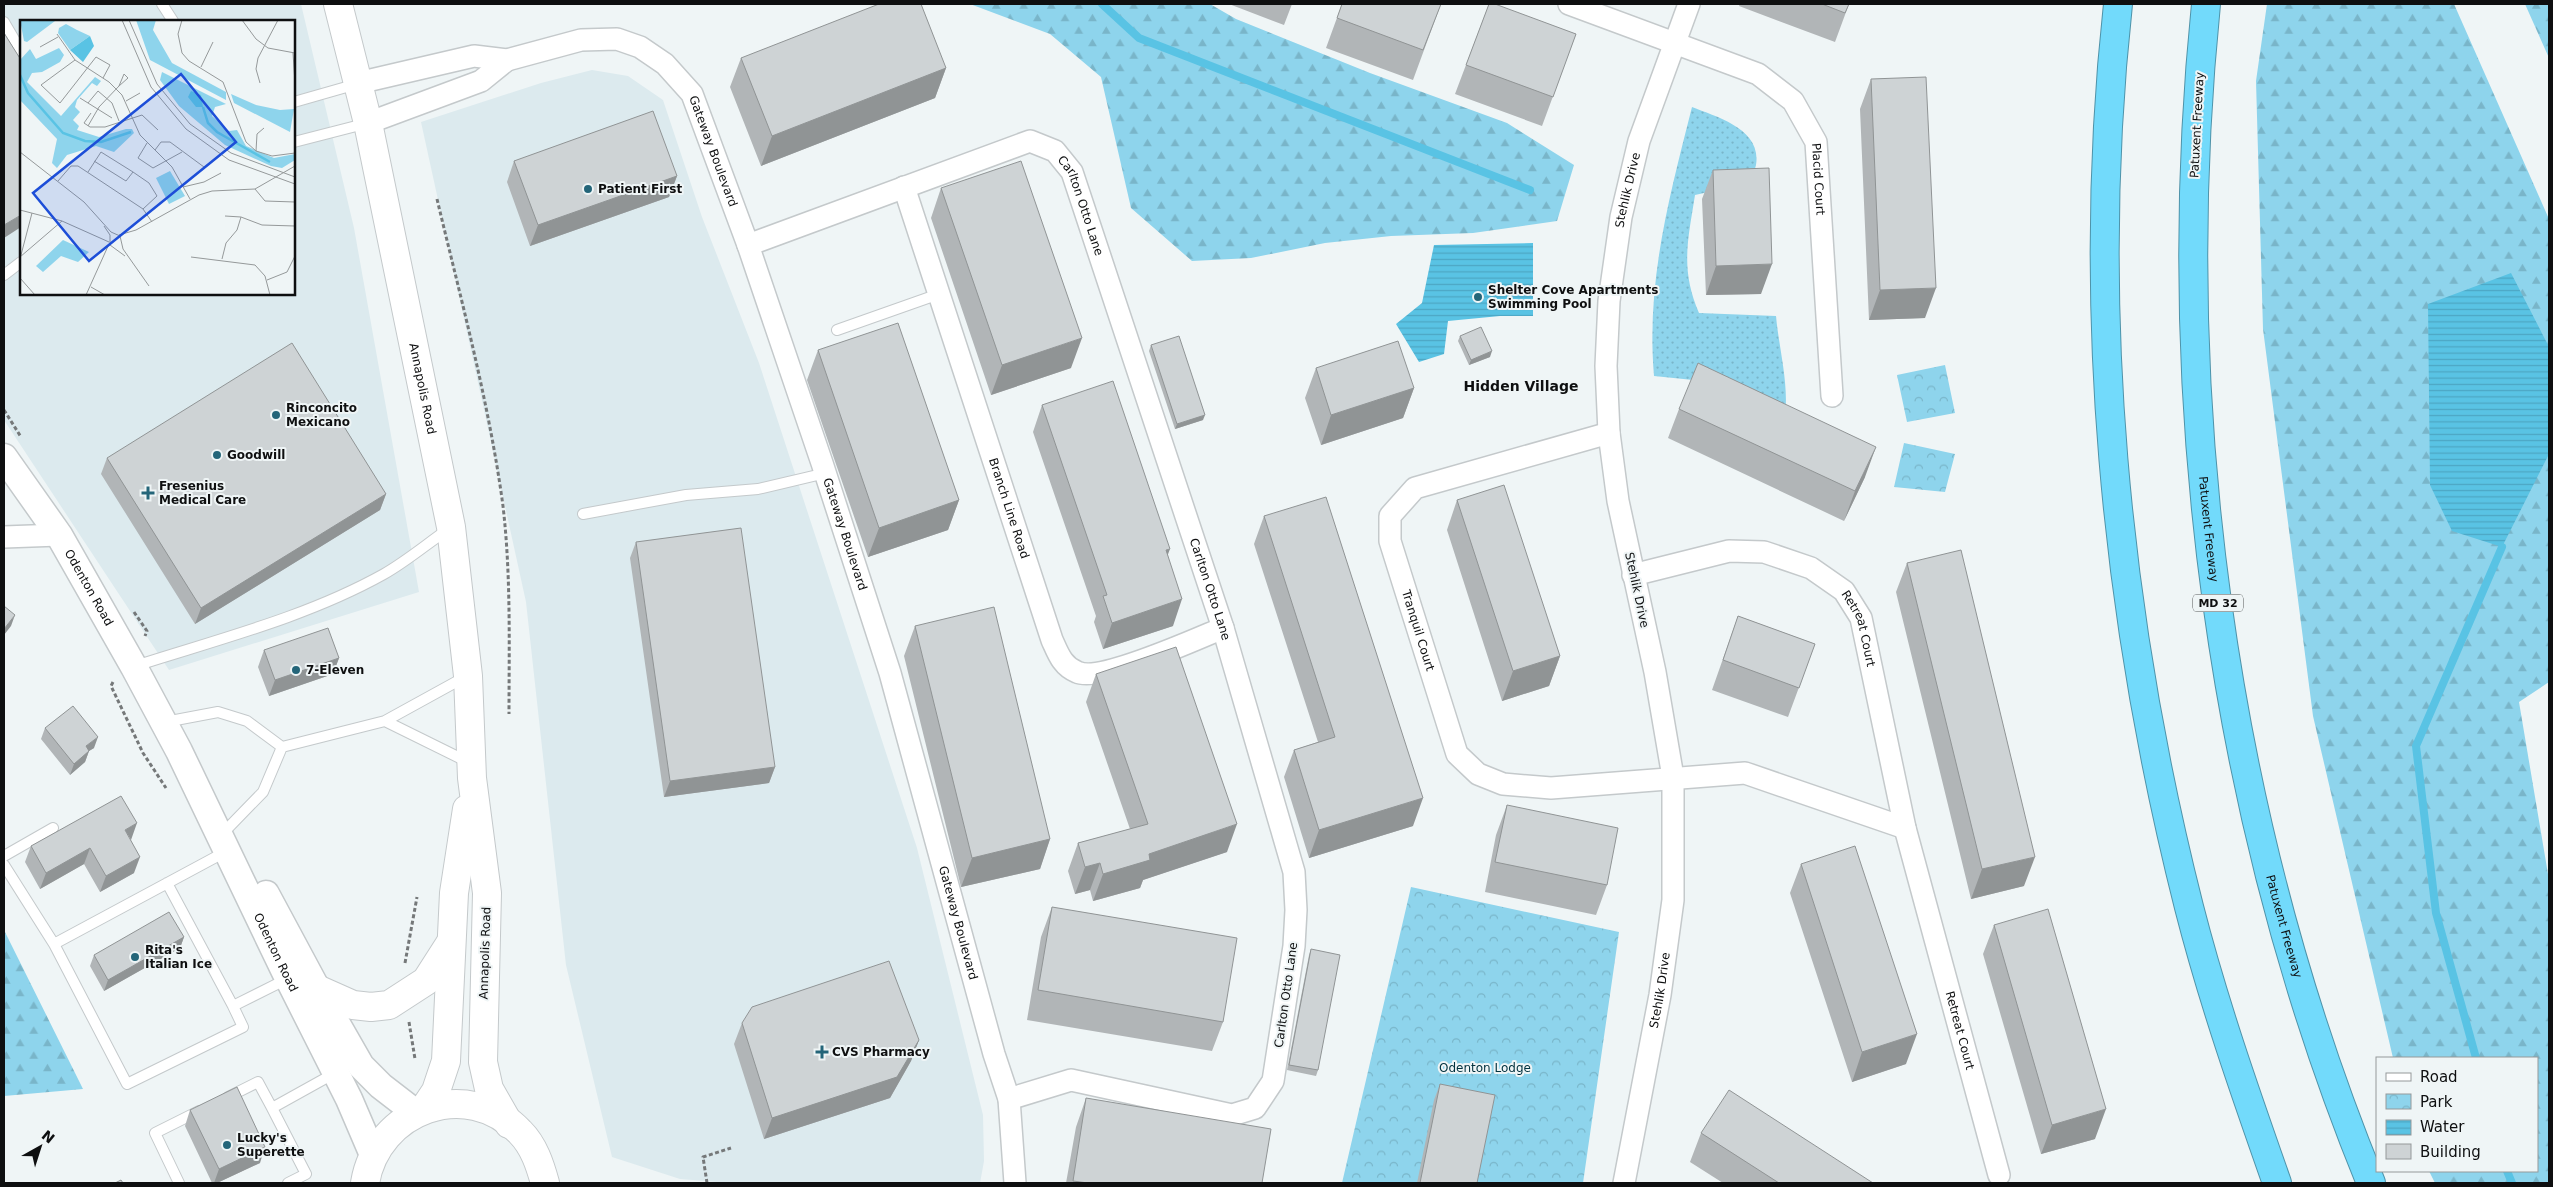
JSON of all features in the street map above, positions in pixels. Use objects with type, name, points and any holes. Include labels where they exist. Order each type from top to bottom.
[{"type":"highway","points":[[2118,4],[2112,59],[2105,220],[2108,354],[2117,498],[2133,627],[2158,774],[2190,910],[2237,1068],[2277,1183]]},
{"type":"highway","name":"Patuxent Freeway","points":[[2206,4],[2199,70],[2192,227],[2196,359],[2203,484],[2219,606],[2243,753],[2274,888],[2316,1031],[2371,1183]]},
{"type":"main road","name":"Annapolis Road","points":[[338,4],[368,123],[451,527],[468,676],[471,770],[487,894],[483,1062],[489,1089],[509,1124]]},
{"type":"main road","name":"Annapolis Road","points":[[420,1111],[436,1091],[446,1061],[454,893],[471,770]]},
{"type":"main road","points":[[317,989],[353,1005],[371,1007],[390,1005],[426,980],[452,941]]},
{"type":"main road","points":[[364,1172],[388,1133],[420,1111],[455,1104],[476,1107],[496,1114],[520,1132],[537,1155],[547,1178]]},
{"type":"street","name":"Placid Court","points":[[1569,4],[1758,74],[1793,101],[1816,142],[1832,396]]},
{"type":"street","name":"Stehlik Drive","points":[[1624,1183],[1660,995],[1673,900],[1673,777],[1655,672],[1618,501],[1609,433],[1606,366],[1609,301],[1621,217],[1639,141],[1689,4]]},
{"type":"street","name":"Gateway Boulevard","points":[[358,84],[474,56],[507,60],[581,40],[617,39],[640,47],[665,64],[692,94],[748,245],[826,473],[890,673],[994,1054],[1009,1099],[1016,1183]]},
{"type":"street","name":"Gateway Boulevard","points":[[368,123],[481,81],[507,60]]},
{"type":"street","name":"Carlton Otto Lane","points":[[748,245],[1030,141],[1055,151],[1072,172],[1223,628],[1294,872],[1296,910],[1294,946],[1273,1082],[1255,1108],[1232,1115],[1071,1080],[1009,1099]]},
{"type":"street","name":"Branch Line Road","points":[[904,187],[1052,640],[1063,664],[1078,674],[1106,673],[1223,628]]},
{"type":"street","name":"Tranquil Court","points":[[1609,433],[1415,488],[1390,516],[1390,540],[1457,754],[1478,774],[1503,784],[1551,788],[1673,777]]},
{"type":"street","name":"Odenton Road","points":[[4,457],[59,535],[134,667],[227,840],[288,978],[364,1131],[364,1172]]},
{"type":"street","points":[[4,537],[59,535]]},
{"type":"street","name":"Retreat Court","points":[[1633,575],[1729,550],[1764,552],[1811,568],[1844,591],[1861,618],[1905,828],[1999,1175]]},
{"type":"street","points":[[1673,777],[1745,773],[1905,828]]},
{"type":"street","name":"Odenton Road","points":[[227,840],[260,883],[361,1066],[381,1086],[420,1111]]},
{"type":"lane","points":[[162,4],[172,20]]},
{"type":"lane","points":[[4,22],[20,49]]},
{"type":"lane","points":[[295,102],[358,84]]},
{"type":"lane","points":[[295,142],[368,123]]},
{"type":"lane","points":[[4,275],[20,263]]},
{"type":"lane","points":[[837,330],[939,294]]},
{"type":"lane","points":[[583,514],[686,496],[758,489],[826,473]]},
{"type":"lane","points":[[134,667],[284,618],[344,594],[385,573],[451,527]]},
{"type":"lane","points":[[282,747],[385,721],[468,676]]},
{"type":"lane","points":[[164,722],[218,712],[247,721],[282,747]]},
{"type":"lane","points":[[385,721],[471,770]]},
{"type":"lane","points":[[54,944],[166,883],[227,840],[263,792],[282,747]]},
{"type":"lane","points":[[4,856],[52,828]]},
{"type":"lane","points":[[4,865],[54,944],[127,1084],[243,1027],[166,883]]},
{"type":"lane","points":[[233,1006],[288,978]]},
{"type":"lane","points":[[272,1108],[336,1072]]},
{"type":"lane","points":[[179,1183],[155,1133],[258,1082],[306,1174],[288,1183]]},
{"type":"path","points":[[437,199],[485,402],[503,507],[509,610],[509,714]]},
{"type":"path","points":[[707,1183],[703,1157],[731,1148]]},
{"type":"shaded area","points":[[4,4],[301,4],[354,228],[419,592],[169,670],[4,420]]},
{"type":"shaded area","points":[[592,70],[628,76],[663,100],[702,217],[759,363],[917,848],[983,1115],[984,1161],[980,1183],[729,1183],[680,1179],[612,1157],[566,965],[526,602],[421,122],[541,83]]},
{"type":"green space","points":[[970,4],[1210,4],[1236,19],[1370,73],[1507,123],[1574,165],[1557,221],[1473,233],[1391,236],[1325,243],[1251,258],[1192,261],[1131,208],[1101,77],[1050,34]]},
{"type":"green space","points":[[2267,4],[2454,4],[2549,219],[2549,682],[2519,702],[2549,880],[2549,1183],[2435,1183],[2430,1172],[2538,1172],[2538,1057],[2393,1057],[2313,716],[2263,329],[2256,81]]},
{"type":"green space","points":[[2525,4],[2549,4],[2549,58]]},
{"type":"green space","points":[[1692,107],[1736,126],[1752,142],[1756,153],[1756,165],[1749,183],[1695,195],[1687,254],[1689,282],[1693,297],[1699,313],[1776,316],[1785,379],[1785,416],[1703,381],[1654,376],[1652,341],[1656,274],[1675,174]]},
{"type":"green space","points":[[1945,365],[1955,413],[1907,422],[1897,375]]},
{"type":"green space","points":[[1904,443],[1955,454],[1945,492],[1894,487]]},
{"type":"green space","name":"Odenton Lodge","points":[[1411,887],[1619,932],[1583,1183],[1342,1183]]},
{"type":"green space","points":[[4,930],[83,1089],[4,1096]]},
{"type":"water","name":"Shelter Cove Apartments Swimming Pool","points":[[1533,243],[1533,316],[1500,316],[1448,321],[1444,354],[1419,362],[1396,324],[1422,303],[1434,245]]},
{"type":"water","points":[[2511,273],[2549,347],[2549,454],[2502,547],[2452,531],[2430,485],[2428,304]]},
{"type":"building","points":[[879,4],[921,4],[946,68],[772,136],[741,58]]},
{"type":"building","points":[[1342,4],[1441,4],[1423,50],[1337,18]]},
{"type":"building","points":[[1489,4],[1495,4],[1576,34],[1553,97],[1466,65]]},
{"type":"building","points":[[1822,4],[1849,4],[1845,13]]},
{"type":"building","points":[[4,33],[20,58],[20,216],[4,225]]},
{"type":"building","points":[[1926,77],[1936,288],[1880,290],[1871,79]]},
{"type":"building","name":"Patient First","points":[[653,111],[677,176],[538,225],[514,161]]},
{"type":"building","points":[[1021,161],[1082,338],[1002,365],[941,188]]},
{"type":"building","points":[[1769,168],[1772,264],[1716,266],[1713,170]]},
{"type":"building","points":[[898,323],[959,500],[879,528],[818,350]]},
{"type":"building","points":[[1481,327],[1492,351],[1471,360],[1460,336]]},
{"type":"building","points":[[1179,336],[1205,415],[1177,424],[1151,345]]},
{"type":"building","points":[[1398,341],[1414,388],[1331,415],[1316,368]]},
{"type":"building","points":[[292,343],[386,494],[201,608],[107,458]]},
{"type":"building","points":[[1698,363],[1876,447],[1855,491],[1679,409]]},
{"type":"building","points":[[1113,381],[1170,549],[1166,550],[1182,599],[1112,623],[1103,596],[1107,595],[1042,405]]},
{"type":"building","points":[[1504,485],[1560,656],[1513,671],[1457,500]]},
{"type":"building","points":[[1326,497],[1423,798],[1319,830],[1294,750],[1335,737],[1264,516]]},
{"type":"building","points":[[741,528],[775,767],[670,781],[636,542]]},
{"type":"building","points":[[1961,550],[2035,857],[1982,869],[1907,563]]},
{"type":"building","points":[[4,606],[15,615],[4,629]]},
{"type":"building","points":[[994,607],[1050,839],[972,858],[915,626]]},
{"type":"building","points":[[1738,616],[1815,644],[1799,688],[1723,660]]},
{"type":"building","points":[[328,628],[339,658],[275,680],[264,650]]},
{"type":"building","points":[[1176,647],[1237,824],[1149,854],[1150,860],[1103,874],[1100,863],[1085,867],[1078,843],[1148,824],[1096,674]]},
{"type":"building","points":[[73,706],[98,737],[86,746],[89,751],[74,764],[45,728]]},
{"type":"building","points":[[121,796],[137,823],[125,830],[140,857],[106,876],[90,848],[46,873],[31,846]]},
{"type":"building","points":[[1507,805],[1618,828],[1607,885],[1495,862]]},
{"type":"building","points":[[1855,846],[1917,1034],[1862,1052],[1801,864]]},
{"type":"building","points":[[1052,907],[1237,938],[1223,1022],[1038,990]]},
{"type":"building","points":[[2048,909],[2106,1109],[2052,1125],[1994,925]]},
{"type":"building","name":"Rita's Italian Ice","points":[[169,912],[184,937],[108,980],[94,955]]},
{"type":"building","points":[[1311,949],[1340,955],[1318,1070],[1289,1065]]},
{"type":"building","name":"CVS Pharmacy","points":[[889,961],[919,1040],[897,1077],[772,1118],[742,1023],[752,1007]]},
{"type":"building","points":[[1440,1084],[1495,1095],[1477,1183],[1420,1183]]},
{"type":"building","points":[[237,1087],[265,1147],[219,1169],[190,1110]]},
{"type":"building","points":[[1729,1090],[1873,1183],[1779,1183],[1701,1133]]},
{"type":"building","points":[[1086,1098],[1271,1129],[1262,1183],[1088,1183],[1073,1181]]},
{"type":"waterway","points":[[1102,4],[1139,38],[1530,190]]},
{"type":"waterway","points":[[2476,1057],[2436,913],[2416,746],[2502,547]]},
{"type":"waterway","points":[[2507,1172],[2512,1183]]},
{"type":"place","name":"Patient First","points":[[588,189]]},
{"type":"place","name":"Shelter Cove Apartments Swimming Pool","points":[[1478,297]]},
{"type":"place","name":"Rinconcito Mexicano","points":[[276,415]]},
{"type":"place","name":"Goodwill","points":[[217,455]]},
{"type":"place","name":"Fresenius Medical Care","points":[[148,493]]},
{"type":"place","name":"7-Eleven","points":[[296,670]]},
{"type":"place","name":"Rita's Italian Ice","points":[[135,957]]},
{"type":"place","name":"CVS Pharmacy","points":[[822,1052]]},
{"type":"place","name":"Lucky's Superette","points":[[227,1145]]},
{"type":"district","name":"Hidden Village","points":[[1521,386]]}]
